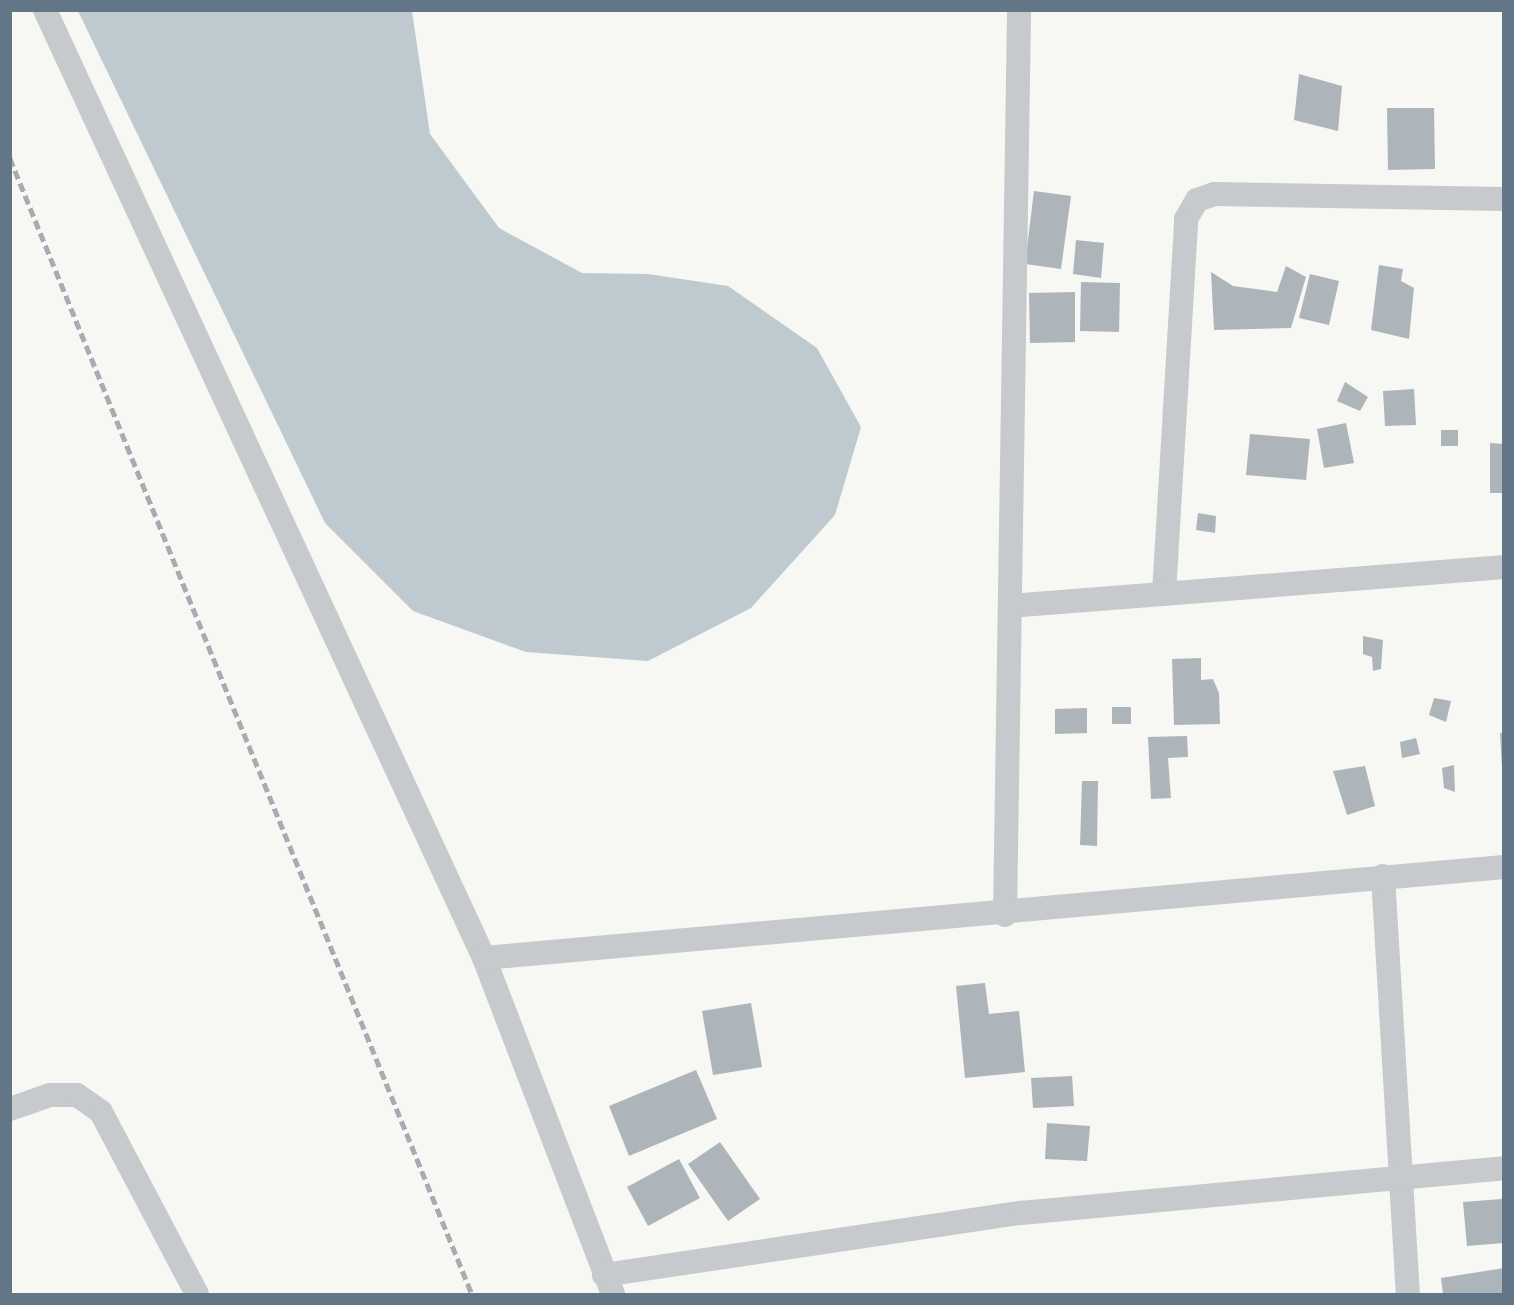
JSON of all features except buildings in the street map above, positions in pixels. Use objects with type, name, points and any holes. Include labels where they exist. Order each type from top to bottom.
[{"type":"street","points":[[45,10],[484,958],[609,1285],[1021,1212],[1503,1168]]},
{"type":"street","points":[[1005,915],[1019,10]]},
{"type":"street","points":[[1164,594],[1186,219],[1197,200],[1214,194],[1503,199]]},
{"type":"street","points":[[1010,606],[1503,567]]},
{"type":"street","points":[[484,958],[1005,915],[1383,876],[1503,867]]},
{"type":"street","points":[[1383,876],[1408,1294]]},
{"type":"street","points":[[10,1109],[50,1095],[77,1095],[101,1112],[197,1294]]},
{"type":"shaded area","points":[[78,11],[412,11],[430,134],[499,228],[582,273],[648,274],[728,286],[817,348],[861,427],[835,515],[751,608],[648,661],[526,652],[413,611],[325,523]]},
{"type":"railway","points":[[10,158],[472,1294]]}]
